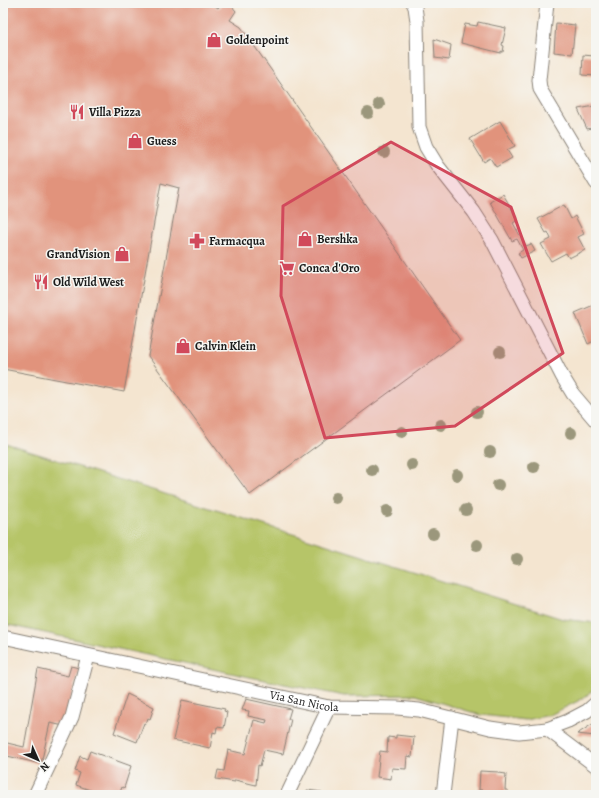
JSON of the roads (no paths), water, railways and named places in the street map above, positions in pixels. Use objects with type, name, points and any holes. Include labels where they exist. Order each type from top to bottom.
[{"type":"street","points":[[413,3],[417,20],[419,126],[426,147],[437,164],[474,212],[492,240],[562,376],[573,394],[596,421]]},
{"type":"street","points":[[547,3],[538,80],[540,89],[596,183]]},
{"type":"street","name":"Via San Nicola","points":[[3,637],[329,707],[397,708],[419,710],[490,728],[519,732],[547,729],[568,721],[587,711],[596,703]]},
{"type":"street","points":[[35,795],[72,717],[88,656]]},
{"type":"street","points":[[287,795],[329,707]]},
{"type":"street","points":[[443,795],[452,718]]},
{"type":"street","points":[[547,729],[596,766]]},
{"type":"place","name":"Goldenpoint","points":[[214,40]]},
{"type":"place","name":"Villa Pizza","points":[[77,112]]},
{"type":"place","name":"Guess","points":[[135,141]]},
{"type":"place","name":"Bershka","points":[[305,239]]},
{"type":"place","name":"Farmacqua","points":[[197,241]]},
{"type":"place","name":"GrandVision","points":[[122,254]]},
{"type":"place","name":"Conca d'Oro","points":[[287,268]]},
{"type":"place","name":"Old Wild West","points":[[41,282]]},
{"type":"place","name":"Calvin Klein","points":[[183,346]]}]
